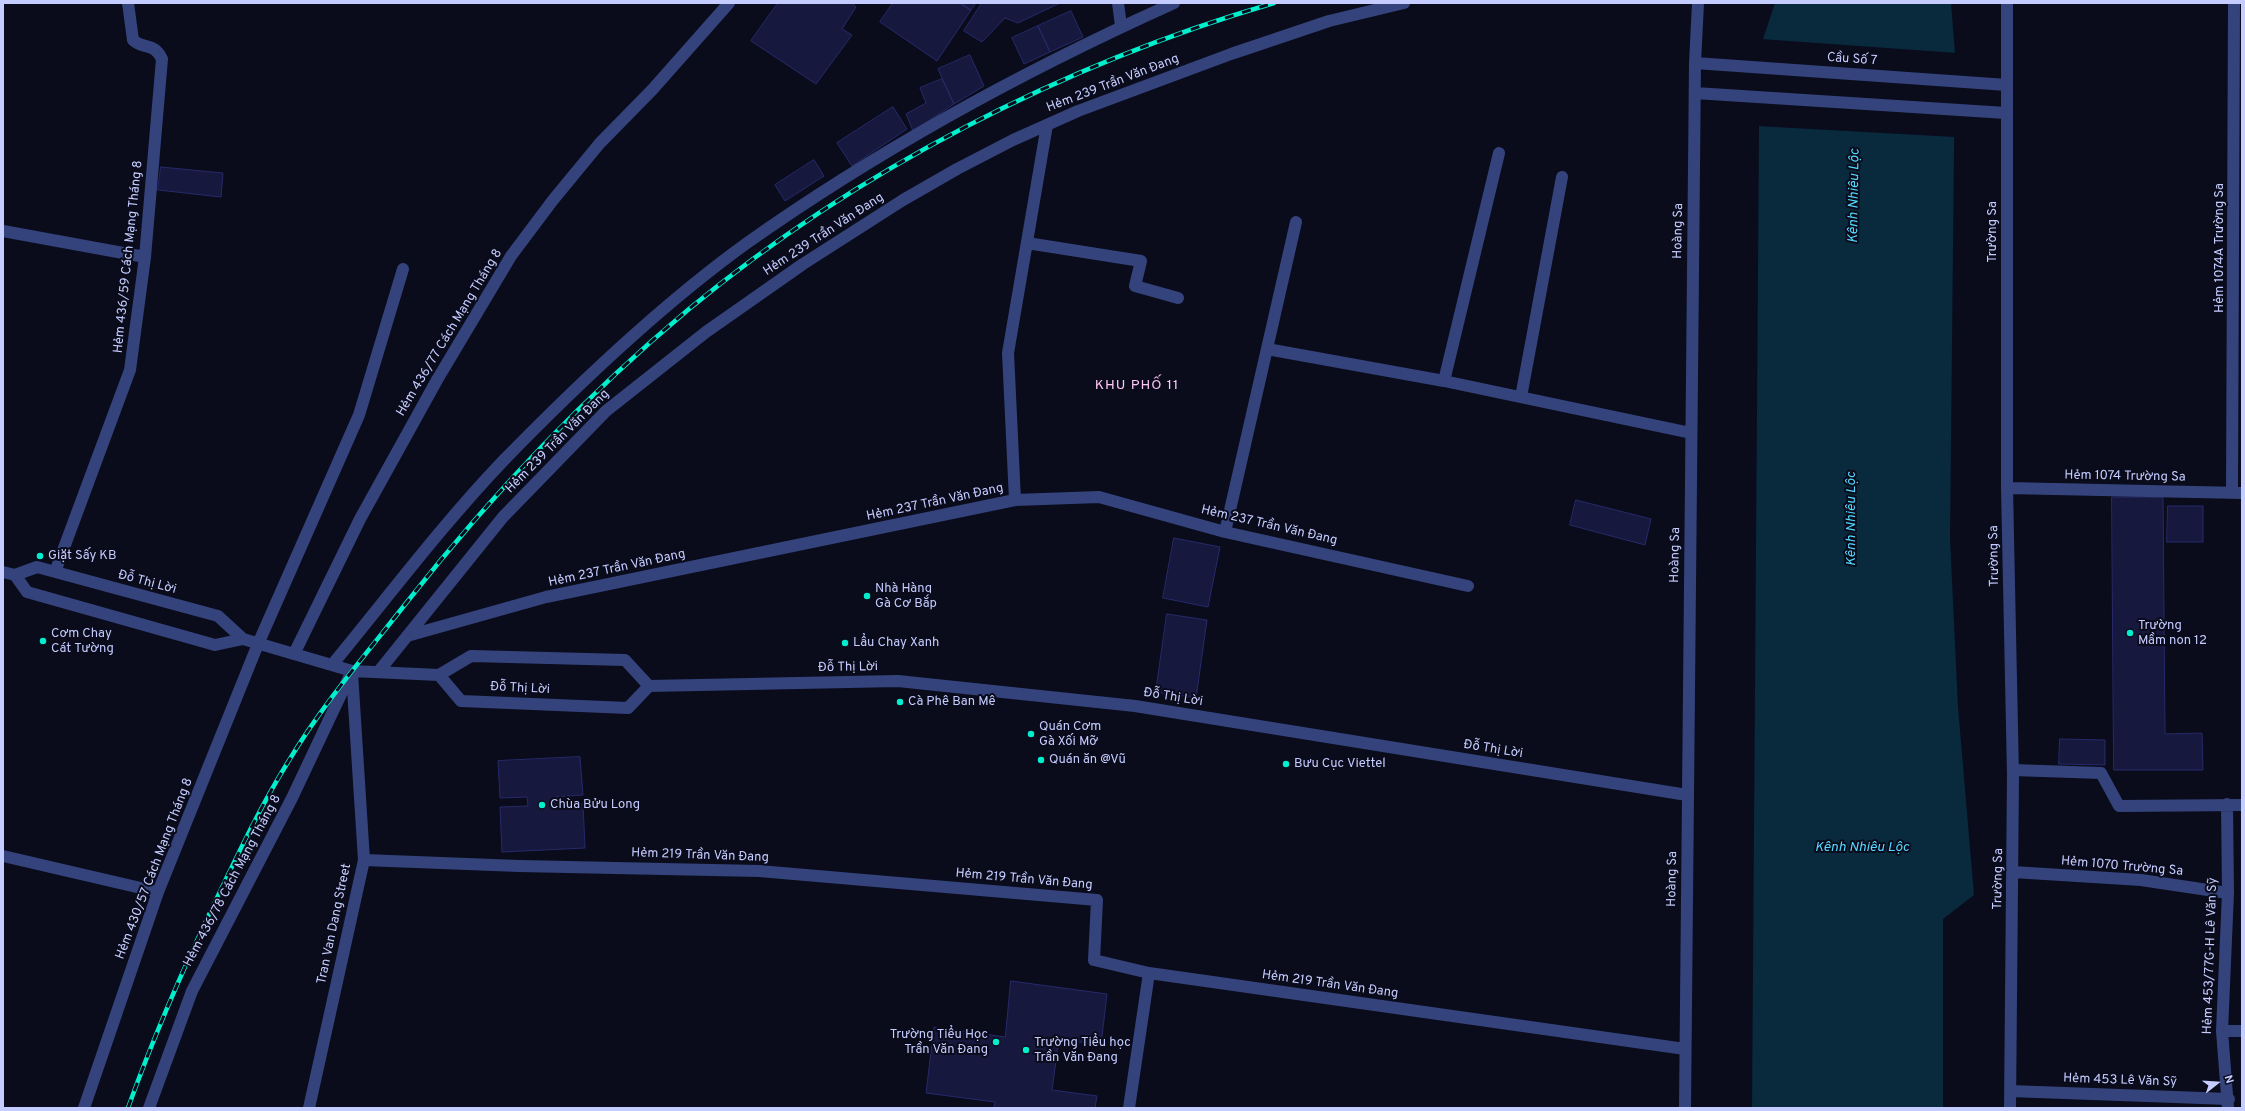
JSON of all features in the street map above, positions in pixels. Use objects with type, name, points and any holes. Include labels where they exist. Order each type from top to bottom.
[{"type":"street","name":"Hẻm 436/59 Cách Mạng Tháng 8","points":[[55,572],[130,370],[146,257],[162,59],[158,51],[152,47],[137,44],[133,40],[131,35],[128,3]]},
{"type":"street","name":"Hẻm 436/77 Cách Mạng Tháng 8","points":[[294,654],[367,506],[448,360],[511,256],[553,200],[600,143],[652,90],[729,3]]},
{"type":"street","points":[[1118,3],[1122,26]]},
{"type":"street","name":"Hẻm 239 Trần Văn Đang","points":[[332,665],[422,555],[502,462],[590,376],[668,305],[746,244],[872,159],[998,90],[1122,26],[1174,3]]},
{"type":"street","name":"Hẻm 239 Trần Văn Đang","points":[[379,671],[503,517],[606,411],[706,332],[803,264],[903,200],[957,169],[1047,125],[1092,105],[1239,51],[1329,21],[1404,3]]},
{"type":"street","name":"Hoàng Sa","points":[[1685,1108],[1695,63],[1698,3]]},
{"type":"street","name":"Trường Sa","points":[[2007,3],[2007,488],[2013,770],[2010,1108]]},
{"type":"street","name":"Hẻm 1074A Trường Sa","points":[[2234,3],[2238,377],[2237,493]]},
{"type":"street","name":"Cầu Số 7","points":[[1695,63],[2007,85]]},
{"type":"street","points":[[1695,93],[2006,113]]},
{"type":"street","points":[[1015,500],[1008,353],[1047,125]]},
{"type":"street","points":[[1444,381],[1499,153]]},
{"type":"street","points":[[1521,397],[1562,177]]},
{"type":"street","points":[[1225,532],[1296,222]]},
{"type":"street","points":[[3,231],[146,257]]},
{"type":"street","points":[[1027,242],[1141,261],[1135,286],[1178,298]]},
{"type":"street","points":[[258,644],[359,415],[403,270]]},
{"type":"street","points":[[1267,349],[1444,381],[1691,433]]},
{"type":"street","name":"Hẻm 1074 Trường Sa","points":[[2007,488],[2237,493]]},
{"type":"street","name":"Hẻm 237 Trần Văn Đang","points":[[407,636],[546,598],[1015,500],[1099,497],[1225,532],[1468,586]]},
{"type":"street","name":"Đỗ Thị Lời","points":[[15,575],[37,567],[218,616],[243,639],[352,671],[379,671],[439,675],[461,701],[628,708],[649,686],[898,682],[1135,706],[1687,795]]},
{"type":"street","points":[[3,572],[15,575],[27,592],[215,645],[243,639]]},
{"type":"street","name":"Hẻm 430/57 Cách Mạng Tháng 8","points":[[84,1108],[158,892],[258,644]]},
{"type":"street","points":[[439,675],[471,656],[625,660],[649,686]]},
{"type":"street","name":"Tran Van Dang Street","points":[[309,1108],[364,860],[352,671]]},
{"type":"street","name":"Hẻm 436/78 Cách Mạng Tháng 8","points":[[149,1108],[192,991],[292,798],[352,671]]},
{"type":"street","points":[[2013,770],[2100,772],[2119,806],[2242,804]]},
{"type":"street","name":"Hẻm 453/77G-H Lê Văn Sỹ","points":[[2227,804],[2228,893],[2222,1031],[2229,1104]]},
{"type":"street","points":[[3,856],[158,892]]},
{"type":"street","name":"Hẻm 219 Trần Văn Ðang","points":[[364,860],[519,866],[759,871],[1097,900],[1094,960],[1149,973],[1685,1049]]},
{"type":"street","name":"Hẻm 1070 Trường Sa","points":[[2013,872],[2141,880],[2228,893]]},
{"type":"street","points":[[1129,1108],[1149,973]]},
{"type":"street","points":[[2222,1031],[2242,1031]]},
{"type":"street","name":"Hẻm 453 Lê Văn Sỹ","points":[[2010,1091],[2229,1104]]},
{"type":"water","name":"Kênh Nhiêu Lộc","points":[[1775,3],[1951,3],[1955,53],[1950,538],[1958,707],[1974,895],[1943,919],[1943,1108],[1752,1108],[1759,126],[1763,39]]},
{"type":"pier","points":[[1761,39],[1957,53],[1955,137],[1757,126]]},
{"type":"building","points":[[778,3],[852,3],[856,7],[842,29],[852,35],[816,84],[751,41]]},
{"type":"building","points":[[893,3],[960,3],[971,10],[937,61],[880,22]]},
{"type":"building","points":[[960,3],[976,3],[971,10]]},
{"type":"building","points":[[982,3],[1060,3],[1018,23],[1005,18],[982,42],[964,31]]},
{"type":"building","points":[[1071,11],[1083,37],[1050,52],[1038,26]]},
{"type":"building","points":[[1038,26],[1050,52],[1024,64],[1012,38]]},
{"type":"building","points":[[970,55],[984,86],[954,104],[938,69]]},
{"type":"building","points":[[942,79],[954,104],[913,131],[906,114],[926,103],[920,88]]},
{"type":"building","points":[[893,107],[907,129],[852,166],[837,143]]},
{"type":"building","points":[[814,160],[824,176],[785,201],[775,185]]},
{"type":"building","points":[[161,167],[223,173],[221,197],[158,190]]},
{"type":"building","points":[[2112,497],[2163,497],[2165,734],[2202,733],[2203,770],[2114,770]]},
{"type":"building","points":[[1576,500],[1651,519],[1645,545],[1570,525]]},
{"type":"building","points":[[2168,506],[2203,506],[2203,542],[2167,542]]},
{"type":"building","points":[[1174,538],[1220,547],[1208,607],[1163,598]]},
{"type":"building","points":[[1167,614],[1207,620],[1196,698],[1156,692]]},
{"type":"building","points":[[2060,739],[2105,740],[2105,765],[2059,764]]},
{"type":"building","name":"Chùa Bửu Long","points":[[580,757],[583,795],[555,797],[556,805],[583,804],[585,848],[502,852],[500,807],[528,806],[527,797],[500,798],[498,761]]},
{"type":"building","name":"Trường Tiểu Học Trần Văn Đang","points":[[1011,981],[1107,994],[1101,1045],[1059,1039],[1052,1090],[1097,1096],[1095,1108],[994,1108],[995,1102],[926,1093],[934,1027],[1005,1037]]},
{"type":"railway","points":[[128,1108],[158,1030],[203,927],[259,813],[301,741],[345,680],[472,523],[540,448],[613,376],[689,309],[754,258],[822,211],[893,167],[966,127],[1041,90],[1118,57],[1195,28],[1274,3]]},
{"type":"place","name":"Giặt Sấy KB","points":[[40,556]]},
{"type":"place","name":"Nhà Hàng Gà Cơ Bắp","points":[[867,596]]},
{"type":"place","name":"Trường Mầm non 12","points":[[2130,633]]},
{"type":"place","name":"Cơm Chay Cát Tường","points":[[43,641]]},
{"type":"place","name":"Lẩu Chay Xanh","points":[[845,643]]},
{"type":"place","name":"Cà Phê Ban Mê","points":[[900,702]]},
{"type":"place","name":"Quán Cơm Gà Xối Mỡ","points":[[1031,734]]},
{"type":"place","name":"Quán ăn @Vũ","points":[[1041,760]]},
{"type":"place","name":"Bưu Cục Viettel","points":[[1286,764]]},
{"type":"place","name":"Chùa Bửu Long","points":[[542,805]]},
{"type":"place","name":"Trường Tiểu Học Trần Văn Đang","points":[[996,1042]]},
{"type":"place","name":"Trường Tiểu học Trần Văn Đang","points":[[1026,1050]]},
{"type":"district","name":"KHU PHỐ 11","points":[[1137,386]]}]
